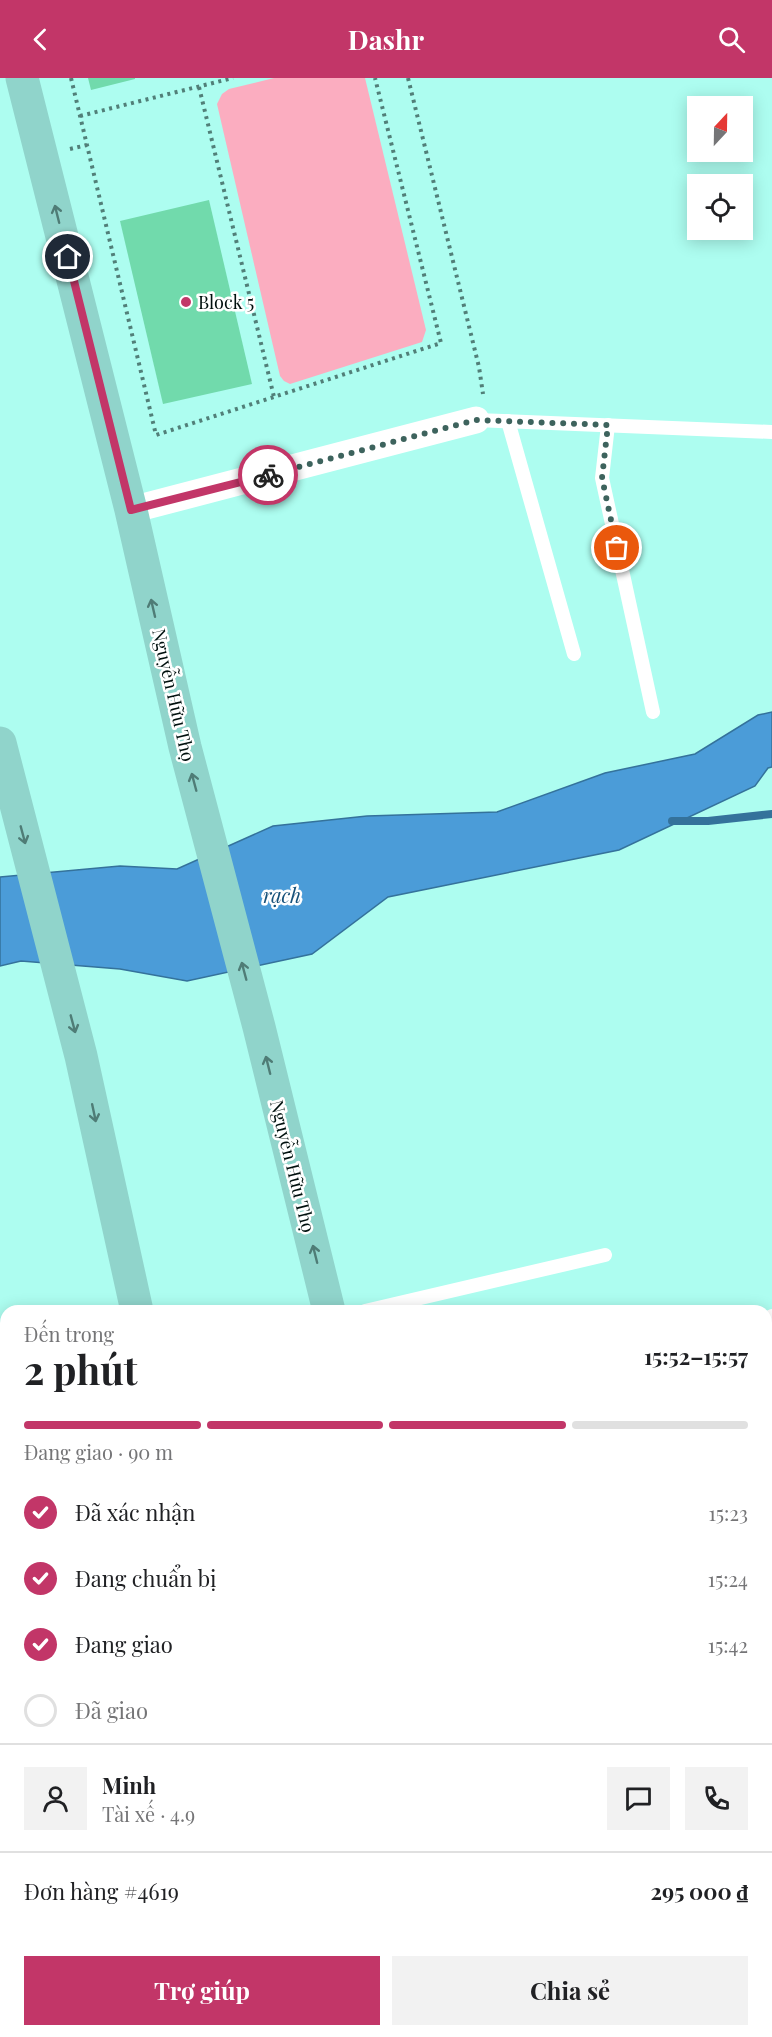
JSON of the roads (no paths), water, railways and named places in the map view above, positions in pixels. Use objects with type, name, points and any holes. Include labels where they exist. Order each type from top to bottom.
[{"type":"main road","name":"Nguyễn Hữu Thọ","points":[[22,78],[131,510],[185,747],[259,1027],[328,1305]]},
{"type":"main road","points":[[0,743],[81,1056],[136,1305]]},
{"type":"street","points":[[131,510],[476,420]]},
{"type":"lane","points":[[476,420],[772,432]]},
{"type":"lane","points":[[508,422],[574,654]]},
{"type":"lane","points":[[608,425],[602,478],[653,712]]},
{"type":"lane","points":[[391,1305],[605,1255]]},
{"type":"water","name":"rạch","points":[[772,712],[772,767],[768,768],[755,786],[619,850],[388,897],[312,954],[187,981],[120,969],[21,961],[0,966],[0,877],[120,866],[177,869],[273,826],[367,816],[497,812],[605,773],[695,754],[758,715]]},
{"type":"waterway","points":[[672,821],[708,821],[772,814]]},
{"type":"place","name":"Block 5","points":[[186,302]]}]
